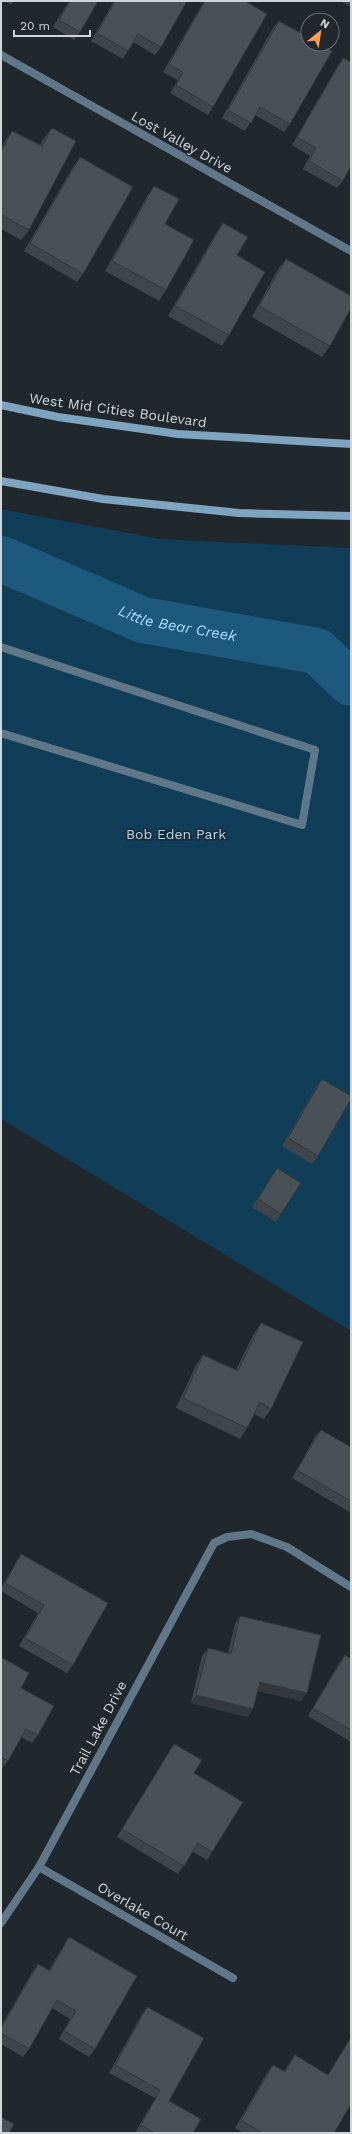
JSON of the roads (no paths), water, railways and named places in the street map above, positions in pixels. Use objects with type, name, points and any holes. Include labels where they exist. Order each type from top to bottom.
[{"type":"main road","name":"West Mid Cities Boulevard","points":[[1,405],[58,417],[178,434],[351,444]]},
{"type":"main road","points":[[1,481],[104,499],[240,513],[351,516]]},
{"type":"street","name":"Lost Valley Drive","points":[[1,55],[351,251]]},
{"type":"street","points":[[1,647],[315,750],[302,825],[1,734]]},
{"type":"street","name":"Trail Lake Drive","points":[[1,1924],[39,1867],[214,1543],[227,1537],[251,1534],[287,1547],[351,1587]]},
{"type":"street","name":"Overlake Court","points":[[39,1867],[233,1978]]},
{"type":"waterway","name":"Little Bear Creek","points":[[1,559],[143,620],[317,651],[351,683]]},
{"type":"park label","name":"Bob Eden Park","points":[[176,834]]}]
